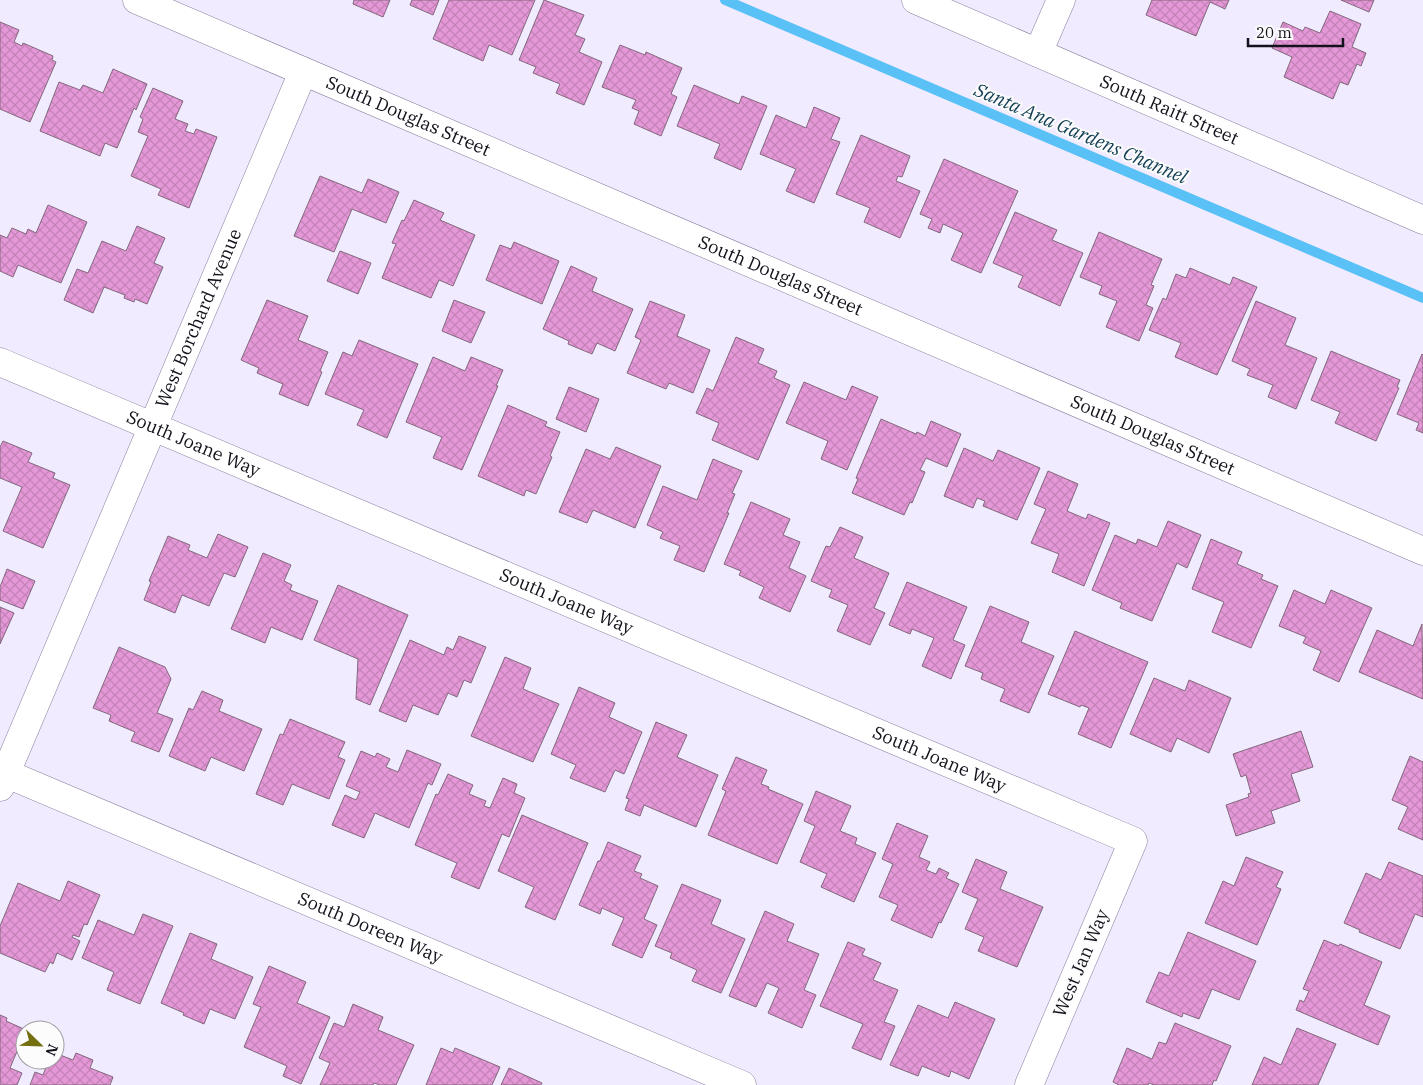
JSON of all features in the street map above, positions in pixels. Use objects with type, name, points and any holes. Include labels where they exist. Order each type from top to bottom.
[{"type":"street","name":"South Douglas Street","points":[[137,0],[1423,551]]},
{"type":"street","name":"South Raitt Street","points":[[916,0],[1423,220]]},
{"type":"street","points":[[1038,53],[1061,0]]},
{"type":"street","name":"West Borchard Avenue","points":[[2,777],[303,72]]},
{"type":"street","name":"South Joane Way","points":[[0,362],[1134,841]]},
{"type":"street","name":"South Doreen Way","points":[[2,777],[742,1085]]},
{"type":"street","name":"West Jan Way","points":[[1029,1085],[1134,841]]},
{"type":"building","points":[[354,0],[390,0],[383,17],[353,4]]},
{"type":"building","points":[[412,0],[439,0],[433,15],[410,5]]},
{"type":"building","points":[[449,0],[535,0],[512,55],[489,45],[483,61],[433,39]]},
{"type":"building","points":[[544,0],[584,15],[575,35],[585,39],[579,52],[602,62],[584,105],[556,93],[560,84],[533,73],[536,67],[519,60]]},
{"type":"building","points":[[1152,0],[1229,0],[1225,9],[1210,2],[1196,36],[1146,15]]},
{"type":"building","points":[[1341,0],[1374,0],[1369,12]]},
{"type":"building","points":[[1330,11],[1361,24],[1352,47],[1366,53],[1361,66],[1357,64],[1348,85],[1340,82],[1333,99],[1284,77],[1292,57],[1272,48],[1283,22],[1303,31],[1305,27],[1320,33]]},
{"type":"building","points":[[0,22],[19,30],[14,42],[22,46],[23,43],[53,56],[52,60],[56,62],[30,122],[0,109]]},
{"type":"building","points":[[620,45],[645,55],[646,52],[682,68],[671,94],[677,97],[661,136],[634,124],[639,111],[632,108],[636,100],[602,87]]},
{"type":"building","points":[[113,69],[147,84],[136,110],[134,108],[117,148],[105,143],[100,156],[40,131],[59,82],[80,90],[83,85],[103,93]]},
{"type":"building","points":[[694,85],[739,104],[742,96],[767,106],[741,170],[714,158],[720,144],[677,126]]},
{"type":"building","points":[[153,88],[183,101],[175,119],[188,124],[185,131],[194,134],[196,129],[217,137],[189,208],[158,195],[161,189],[131,176],[148,136],[138,132],[143,119],[140,117]]},
{"type":"building","points":[[814,107],[840,118],[831,139],[840,142],[814,203],[786,191],[796,169],[760,154],[776,115],[806,128]]},
{"type":"building","points":[[861,135],[910,156],[902,177],[898,176],[896,181],[920,191],[900,238],[864,222],[870,208],[836,194]]},
{"type":"building","points":[[944,159],[1018,191],[981,273],[951,260],[963,233],[943,224],[940,233],[928,228],[932,219],[920,214]]},
{"type":"building","points":[[320,176],[362,193],[368,179],[399,192],[386,223],[352,209],[334,252],[294,236]]},
{"type":"building","points":[[414,200],[444,213],[440,220],[475,235],[453,286],[439,280],[431,298],[382,278],[396,244],[392,243],[402,220],[404,221]]},
{"type":"building","points":[[48,205],[87,222],[61,283],[18,265],[13,277],[0,271],[0,235],[7,238],[12,228],[26,234],[28,229],[36,233]]},
{"type":"building","points":[[1015,212],[1057,230],[1052,240],[1083,253],[1060,306],[1018,287],[1023,276],[993,263]]},
{"type":"building","points":[[137,226],[165,238],[154,263],[163,267],[147,304],[135,299],[134,302],[124,298],[125,295],[104,287],[93,313],[64,300],[77,269],[88,273],[102,241],[126,251]]},
{"type":"building","points":[[1099,232],[1162,259],[1151,285],[1154,286],[1146,305],[1153,308],[1139,341],[1106,327],[1117,301],[1099,294],[1102,286],[1080,277]]},
{"type":"building","points":[[514,242],[559,261],[542,304],[486,280],[500,245],[511,249]]},
{"type":"building","points":[[340,251],[371,263],[358,294],[327,281]]},
{"type":"building","points":[[571,266],[597,278],[592,291],[633,309],[615,351],[597,343],[592,354],[568,344],[569,341],[543,329]]},
{"type":"building","points":[[1190,268],[1230,285],[1233,277],[1257,287],[1217,375],[1175,357],[1181,343],[1149,330],[1163,298],[1166,300],[1176,274],[1186,278]]},
{"type":"building","points":[[267,300],[308,316],[298,340],[328,352],[308,406],[279,394],[283,384],[257,373],[259,368],[241,360]]},
{"type":"building","points":[[454,300],[485,312],[471,343],[442,331]]},
{"type":"building","points":[[650,301],[685,315],[677,336],[710,350],[693,393],[669,383],[666,389],[627,373],[641,340],[635,337]]},
{"type":"building","points":[[1256,301],[1296,318],[1285,345],[1317,358],[1296,409],[1268,397],[1273,385],[1247,375],[1250,369],[1232,361]]},
{"type":"building","points":[[736,337],[764,349],[758,363],[777,371],[774,378],[790,385],[758,460],[712,440],[719,423],[696,413],[707,388],[713,391]]},
{"type":"building","points":[[359,340],[418,364],[387,438],[357,425],[364,410],[325,394],[343,352],[352,356]]},
{"type":"building","points":[[1331,351],[1400,380],[1397,387],[1399,388],[1376,441],[1335,423],[1340,412],[1311,400]]},
{"type":"building","points":[[1422,354],[1423,433],[1416,430],[1419,423],[1397,414]]},
{"type":"building","points":[[433,357],[465,371],[471,357],[503,370],[462,470],[433,458],[442,437],[406,422]]},
{"type":"building","points":[[804,382],[846,400],[852,386],[878,397],[847,470],[821,459],[828,441],[786,423]]},
{"type":"building","points":[[569,387],[599,399],[586,432],[556,419]]},
{"type":"building","points":[[508,405],[547,422],[545,426],[560,432],[550,456],[552,457],[536,494],[526,490],[524,496],[478,476]]},
{"type":"building","points":[[881,419],[925,436],[931,421],[961,434],[947,467],[926,458],[920,470],[925,472],[912,503],[910,502],[904,515],[852,493],[858,479],[856,478]]},
{"type":"building","points":[[3,441],[32,453],[28,462],[55,473],[53,478],[70,485],[43,548],[3,531],[22,487],[0,478],[0,447]]},
{"type":"building","points":[[616,447],[661,466],[635,528],[593,510],[587,523],[559,512],[586,449],[610,459]]},
{"type":"building","points":[[964,448],[993,461],[998,450],[1040,468],[1017,520],[983,506],[985,501],[977,498],[973,508],[944,496]]},
{"type":"building","points":[[713,459],[742,471],[732,493],[735,494],[727,513],[729,513],[704,572],[674,560],[680,546],[660,538],[663,532],[647,525],[663,486],[697,500]]},
{"type":"building","points":[[1048,471],[1078,484],[1067,511],[1086,519],[1088,514],[1110,523],[1084,586],[1052,572],[1059,554],[1031,543],[1046,509],[1034,504]]},
{"type":"building","points":[[751,502],[790,519],[783,535],[800,542],[789,568],[806,576],[790,612],[759,598],[764,587],[739,575],[741,571],[724,564]]},
{"type":"building","points":[[1168,521],[1201,535],[1187,568],[1177,563],[1152,621],[1120,608],[1122,603],[1092,590],[1115,535],[1136,544],[1138,539],[1157,547]]},
{"type":"building","points":[[840,527],[863,537],[854,558],[889,573],[874,608],[885,613],[870,645],[837,631],[848,605],[829,597],[832,590],[811,581],[826,546],[830,547]]},
{"type":"building","points":[[218,534],[248,547],[235,577],[224,573],[209,606],[182,595],[175,613],[144,600],[151,582],[149,581],[168,536],[190,545],[188,550],[207,558]]},
{"type":"building","points":[[1211,539],[1242,552],[1237,564],[1263,575],[1261,579],[1278,586],[1251,648],[1212,632],[1224,602],[1192,589]]},
{"type":"building","points":[[263,553],[291,565],[284,581],[292,585],[290,590],[318,601],[302,640],[271,627],[265,643],[231,629]]},
{"type":"building","points":[[7,569],[35,581],[23,609],[0,600],[0,587]]},
{"type":"building","points":[[907,582],[967,607],[953,640],[965,645],[951,679],[922,666],[934,638],[912,629],[910,634],[889,625]]},
{"type":"building","points":[[338,585],[408,615],[370,705],[356,699],[358,659],[314,640]]},
{"type":"building","points":[[1294,590],[1325,604],[1331,590],[1372,608],[1339,682],[1313,670],[1321,651],[1303,643],[1306,637],[1279,626]]},
{"type":"building","points":[[990,606],[1029,622],[1021,642],[1054,656],[1029,713],[1000,701],[1005,689],[981,679],[983,673],[965,666]]},
{"type":"building","points":[[0,607],[14,613],[0,644]]},
{"type":"building","points":[[1422,624],[1423,699],[1359,672],[1377,630],[1413,646]]},
{"type":"building","points":[[1075,631],[1148,662],[1111,748],[1078,734],[1089,708],[1081,705],[1080,707],[1048,694]]},
{"type":"building","points":[[459,636],[486,647],[471,683],[464,680],[457,697],[448,693],[438,715],[413,705],[406,722],[379,711],[410,640],[444,655],[447,647],[453,650]]},
{"type":"building","points":[[119,647],[165,667],[171,679],[157,713],[173,719],[159,752],[131,741],[135,732],[109,721],[111,715],[93,708]]},
{"type":"building","points":[[505,657],[531,668],[523,689],[559,704],[533,762],[471,736]]},
{"type":"building","points":[[1154,678],[1185,691],[1189,680],[1231,698],[1209,753],[1177,738],[1171,752],[1130,734]]},
{"type":"building","points":[[579,687],[615,703],[609,717],[642,732],[624,774],[615,770],[605,792],[570,778],[576,765],[551,754]]},
{"type":"building","points":[[202,691],[223,700],[219,711],[262,729],[244,771],[211,757],[205,771],[169,756],[189,708],[193,710]]},
{"type":"building","points":[[290,719],[345,742],[338,757],[345,760],[329,799],[292,784],[283,805],[256,794],[280,734],[283,735]]},
{"type":"building","points":[[656,722],[687,735],[677,757],[718,775],[696,827],[644,805],[640,816],[625,810],[629,799],[626,798]]},
{"type":"building","points":[[1301,731],[1313,767],[1291,774],[1300,801],[1271,811],[1275,823],[1236,836],[1226,805],[1249,797],[1248,794],[1251,793],[1246,775],[1241,777],[1233,754]]},
{"type":"building","points":[[407,750],[441,764],[432,785],[428,783],[409,828],[375,813],[364,838],[332,825],[345,795],[356,800],[360,792],[346,786],[361,751],[375,757],[377,753],[390,759],[386,767],[398,772]]},
{"type":"building","points":[[1410,756],[1423,762],[1423,840],[1398,829],[1408,807],[1392,800]]},
{"type":"building","points":[[736,757],[767,770],[761,784],[769,787],[768,789],[803,804],[777,864],[708,835],[726,791],[722,789]]},
{"type":"building","points":[[448,774],[473,785],[469,794],[486,801],[484,806],[490,808],[503,778],[517,784],[514,793],[525,798],[509,837],[502,834],[479,889],[451,877],[457,863],[415,845],[436,794],[438,795]]},
{"type":"building","points":[[816,791],[851,806],[840,831],[857,838],[855,844],[876,853],[854,902],[821,887],[827,874],[800,862],[815,826],[804,821]]},
{"type":"building","points":[[522,815],[588,843],[555,920],[525,907],[534,887],[498,871]]},
{"type":"building","points":[[897,823],[928,836],[919,857],[930,862],[926,870],[936,874],[939,868],[949,873],[946,878],[959,884],[932,938],[891,920],[898,905],[879,897],[893,864],[882,859]]},
{"type":"building","points":[[608,842],[641,856],[634,871],[642,874],[640,878],[658,886],[644,919],[657,925],[642,958],[612,945],[624,918],[602,908],[600,914],[579,905]]},
{"type":"building","points":[[1246,857],[1283,872],[1276,887],[1281,889],[1257,945],[1205,923],[1223,881],[1234,886]]},
{"type":"building","points":[[976,859],[1007,872],[1000,889],[1043,907],[1017,967],[978,951],[984,937],[965,929],[978,899],[962,892]]},
{"type":"building","points":[[1389,862],[1423,876],[1423,917],[1415,914],[1400,949],[1359,932],[1360,930],[1344,923],[1366,873],[1381,880]]},
{"type":"building","points":[[68,881],[100,895],[87,925],[84,924],[79,937],[73,935],[72,937],[80,941],[72,960],[57,953],[53,964],[50,962],[45,972],[0,953],[0,926],[18,883],[60,901]]},
{"type":"building","points":[[682,884],[721,900],[711,924],[745,939],[721,993],[692,981],[697,970],[670,958],[672,953],[655,946]]},
{"type":"building","points":[[765,911],[794,924],[787,941],[819,954],[804,990],[816,995],[802,1028],[768,1013],[779,988],[767,983],[756,1007],[729,996]]},
{"type":"building","points":[[143,914],[173,926],[140,1004],[107,990],[114,972],[82,958],[98,920],[134,935]]},
{"type":"building","points":[[1188,932],[1256,961],[1239,1000],[1212,989],[1199,1019],[1183,1013],[1182,1017],[1146,1002],[1159,972],[1169,976]]},
{"type":"building","points":[[190,933],[217,944],[211,959],[253,977],[235,1019],[210,1009],[204,1024],[161,1003]]},
{"type":"building","points":[[1324,940],[1339,946],[1340,944],[1382,962],[1364,1005],[1390,1016],[1378,1045],[1296,1010],[1300,1000],[1304,1002],[1309,991],[1303,989]]},
{"type":"building","points":[[848,942],[865,949],[862,955],[881,963],[873,980],[898,990],[884,1022],[895,1026],[881,1060],[852,1048],[863,1024],[820,1006]]},
{"type":"building","points":[[269,966],[306,982],[297,1003],[330,1017],[301,1084],[283,1076],[287,1066],[244,1047],[261,1007],[253,1004]]},
{"type":"building","points":[[955,1002],[995,1019],[969,1079],[951,1071],[949,1077],[922,1066],[918,1076],[890,1065],[918,1005],[948,1018]]},
{"type":"building","points":[[353,1004],[383,1017],[378,1030],[414,1045],[396,1085],[374,1083],[373,1085],[320,1085],[330,1063],[319,1058],[334,1023],[344,1027]]},
{"type":"building","points":[[0,1015],[7,1018],[6,1021],[15,1025],[15,1056],[10,1068],[22,1073],[17,1085],[0,1085]]},
{"type":"building","points":[[1175,1023],[1231,1046],[1216,1081],[1214,1080],[1212,1085],[1154,1085],[1149,1083],[1148,1085],[1119,1085],[1113,1082],[1127,1048],[1152,1059],[1159,1042],[1166,1044]]},
{"type":"building","points":[[1297,1028],[1336,1044],[1318,1085],[1252,1085],[1264,1057],[1281,1065]]},
{"type":"building","points":[[441,1048],[453,1053],[455,1048],[500,1067],[492,1085],[426,1085]]},
{"type":"building","points":[[76,1053],[93,1060],[90,1068],[113,1077],[110,1085],[30,1085],[35,1072],[43,1075],[45,1070],[65,1070],[65,1057],[73,1060]]},
{"type":"building","points":[[509,1068],[542,1083],[541,1085],[501,1085]]},
{"type":"waterway","name":"Santa Ana Gardens Channel","points":[[725,0],[1423,298]]}]
